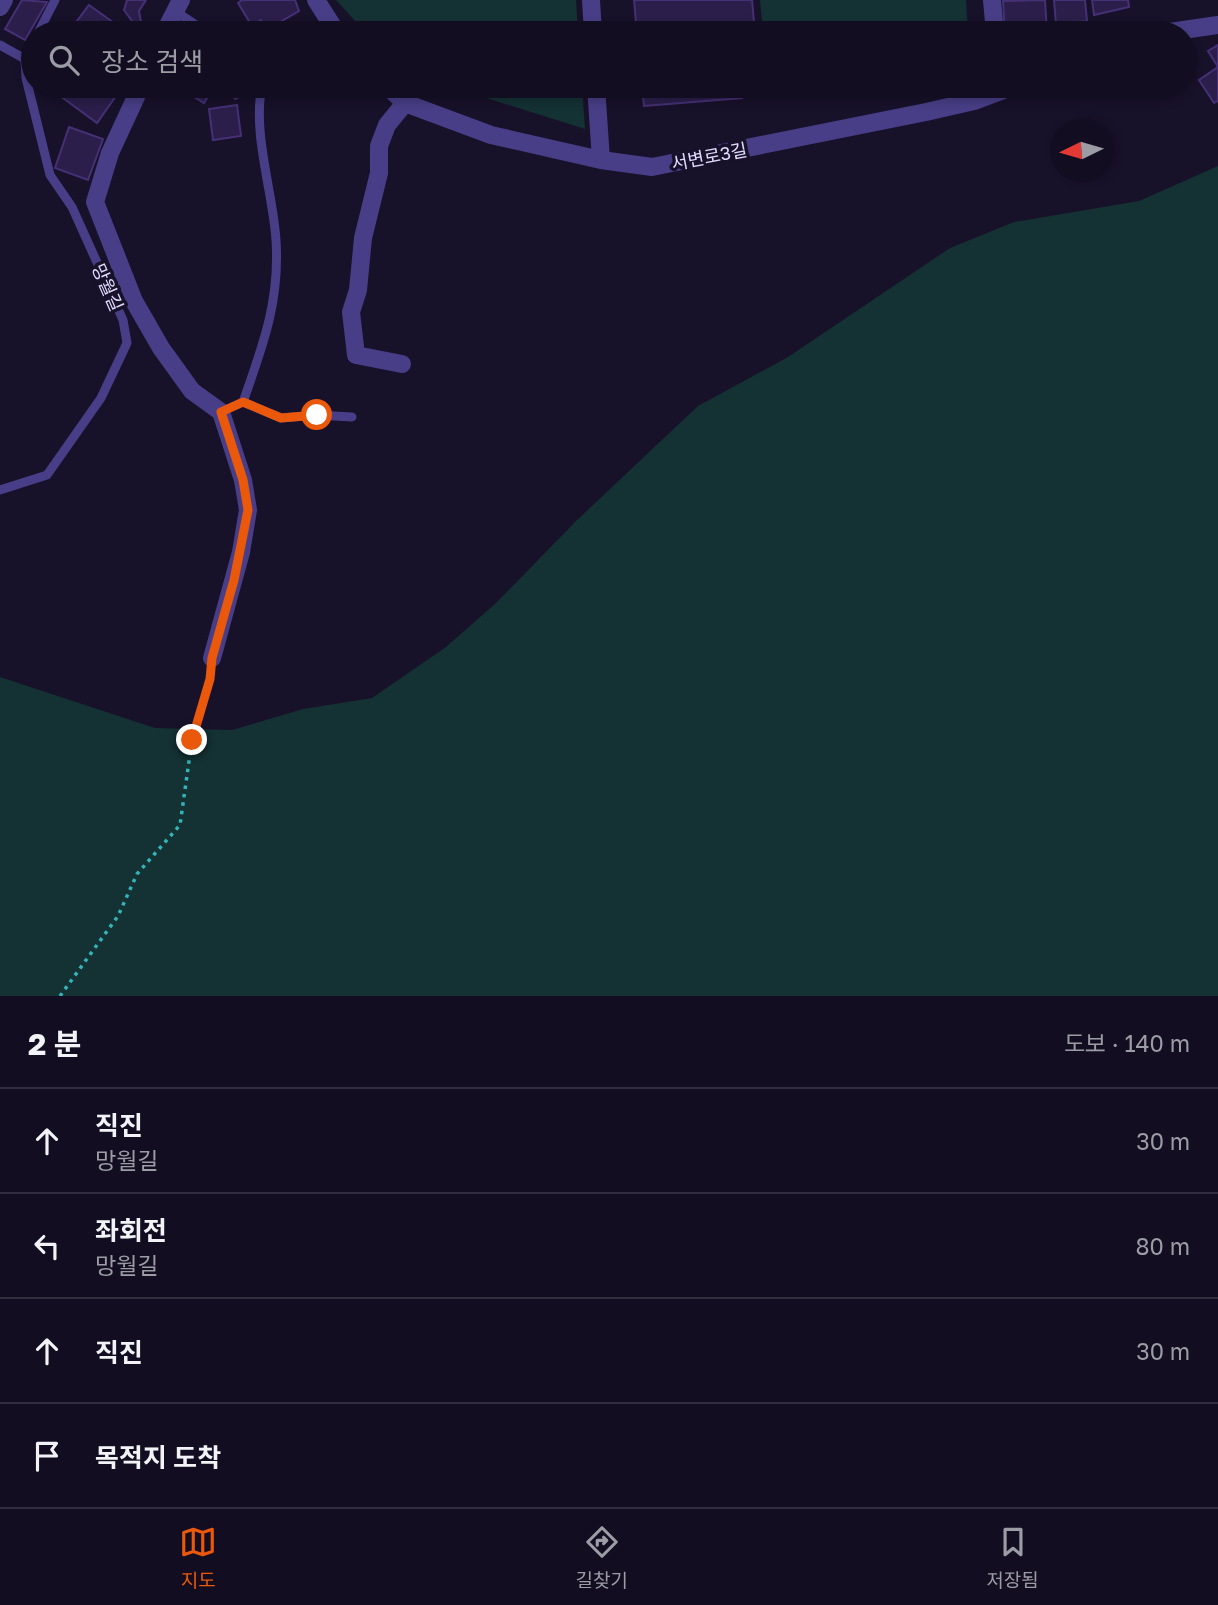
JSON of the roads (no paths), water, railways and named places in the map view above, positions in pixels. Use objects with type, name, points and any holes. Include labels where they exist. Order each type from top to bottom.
[{"type":"street","points":[[0,7],[4,0]]},
{"type":"street","points":[[316,0],[325,21]]},
{"type":"street","points":[[591,0],[592,21]]},
{"type":"street","points":[[992,0],[994,21]]},
{"type":"street","points":[[170,21],[178,5]]},
{"type":"street","points":[[1197,28],[1218,25]]},
{"type":"street","name":"망월길","points":[[135,98],[110,153],[95,202],[134,301],[161,348],[192,391],[221,412]]},
{"type":"street","name":"서변로3길","points":[[400,98],[405,103],[491,135],[601,160],[652,167],[926,112],[972,98]]},
{"type":"street","points":[[597,98],[601,160]]},
{"type":"street","points":[[402,363],[356,355],[351,312],[358,290],[363,238],[379,173],[379,146],[387,125],[405,103]]},
{"type":"street","points":[[212,658],[236,570],[248,510],[243,480],[221,412]]},
{"type":"lane","points":[[44,21],[55,0]]},
{"type":"lane","points":[[178,5],[195,21]]},
{"type":"lane","points":[[0,45],[21,56]]},
{"type":"lane","name":"망월길","points":[[0,490],[47,475],[101,398],[127,343],[123,320],[78,220],[50,175],[31,98]]},
{"type":"lane","points":[[243,402],[277,290],[276,239],[263,155],[262,98]]},
{"type":"lane","points":[[221,412],[243,402],[281,418],[317,415],[352,417]]}]
